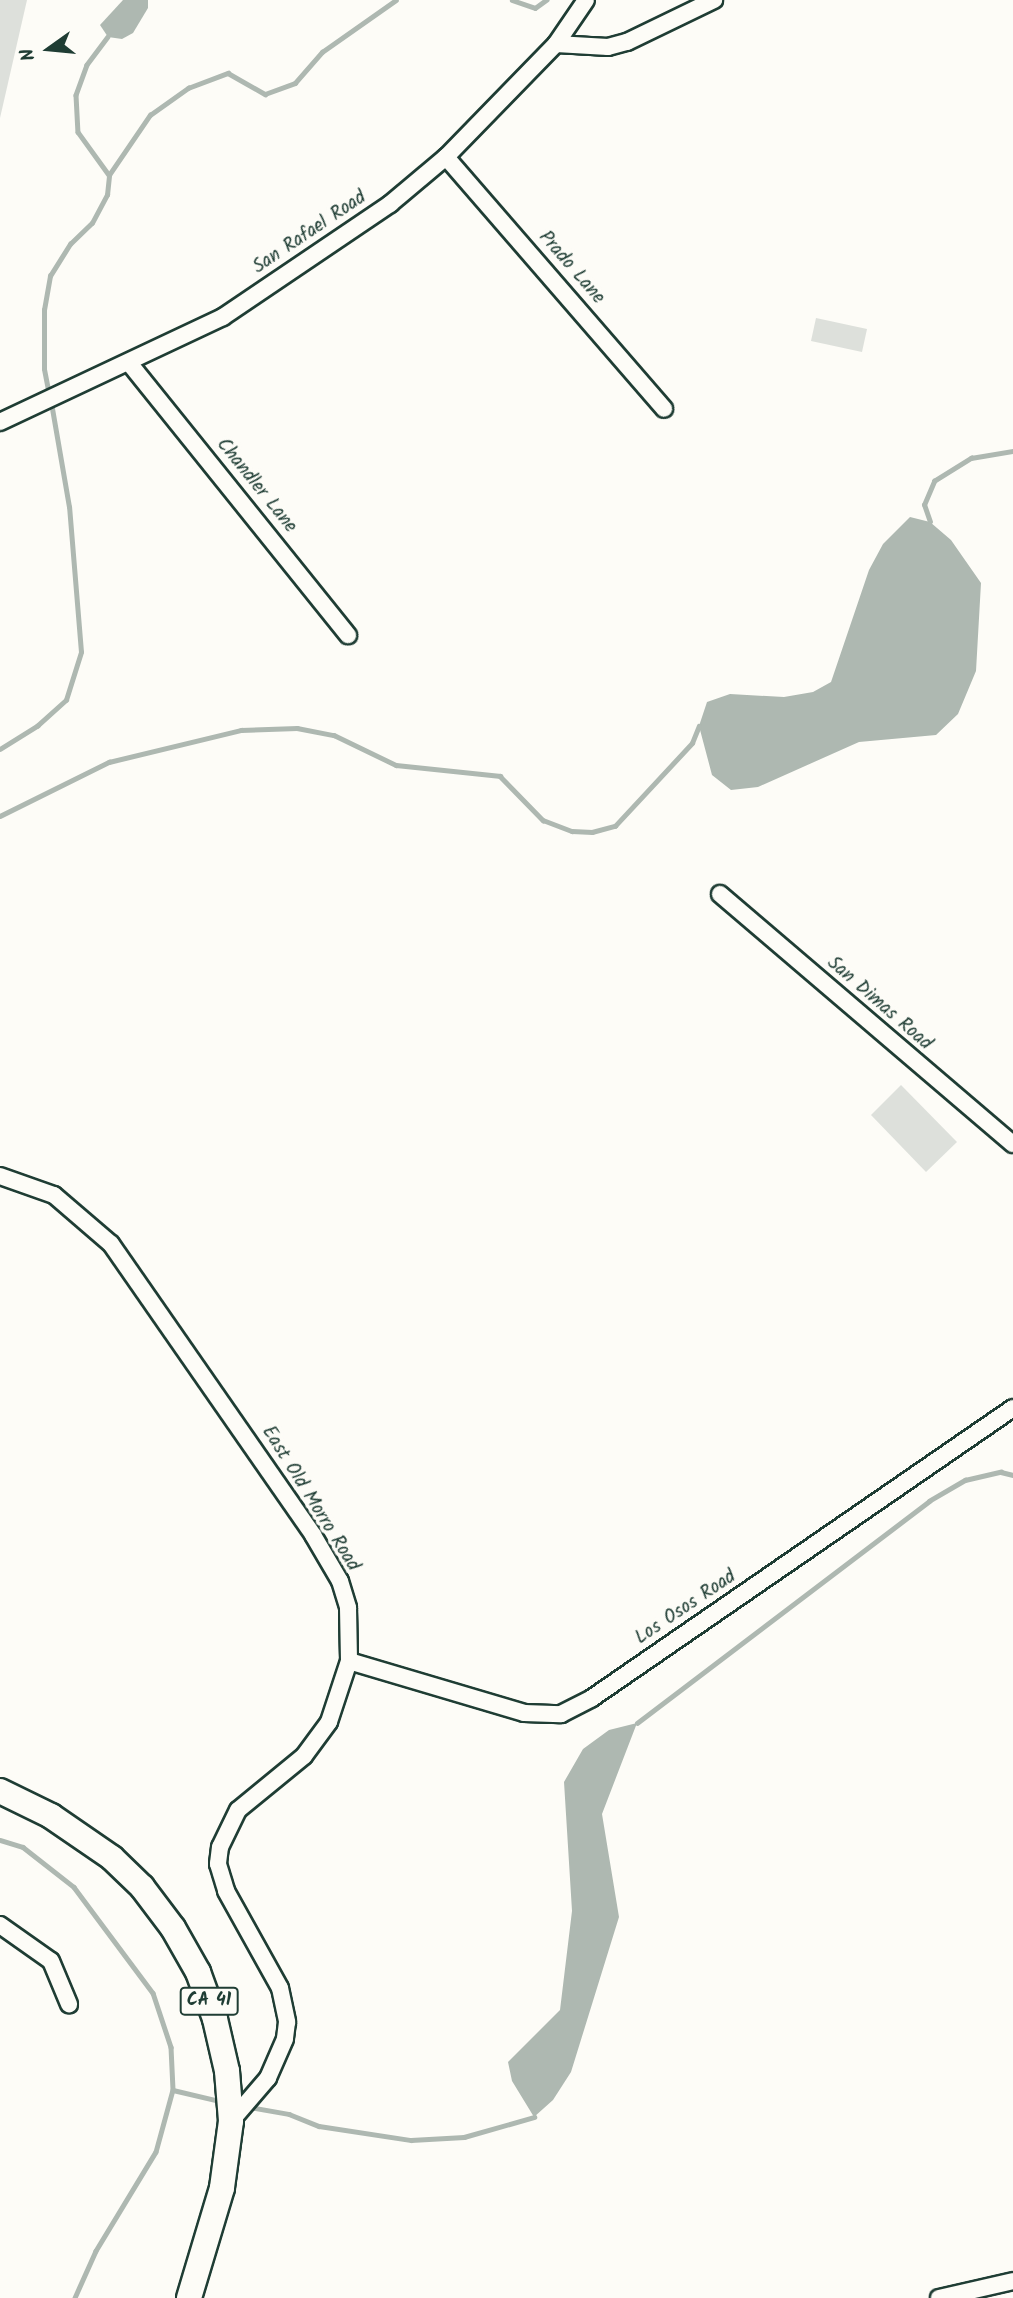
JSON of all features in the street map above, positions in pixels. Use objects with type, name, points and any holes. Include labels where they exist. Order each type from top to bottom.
[{"type":"main road","name":"CA 41","points":[[0,1791],[51,1816],[112,1858],[142,1887],[173,1928],[198,1972],[215,2019],[227,2071],[231,2121],[222,2188],[189,2298]]},
{"type":"street","name":"San Rafael Road","points":[[0,422],[223,317],[390,204],[446,157],[556,44],[586,0]]},
{"type":"street","points":[[556,44],[608,47],[627,42],[714,0]]},
{"type":"street","name":"Prado Lane","points":[[446,157],[664,408]]},
{"type":"street","name":"Chandler Lane","points":[[130,363],[348,635]]},
{"type":"street","name":"San Dimas Road","points":[[720,894],[1013,1144]]},
{"type":"street","name":"East Old Morro Road","points":[[0,1176],[32,1184],[76,1210],[111,1244],[151,1297],[340,1581],[351,1632],[349,1661],[329,1723],[318,1740],[286,1773],[238,1810],[222,1840],[220,1876],[280,1988],[287,2022],[285,2039],[268,2078],[231,2121]]},
{"type":"street","name":"Los Osos Road","points":[[349,1661],[524,1713],[561,1714],[592,1698],[1013,1408]]},
{"type":"street","points":[[0,1925],[51,1961],[69,2004]]},
{"type":"street","points":[[939,2298],[1013,2281]]},
{"type":"shaded area","points":[[0,0],[27,0],[0,118]]},
{"type":"shaded area","points":[[123,0],[148,0],[148,8],[133,33],[122,39],[108,37],[100,25]]},
{"type":"shaded area","points":[[816,318],[867,329],[862,352],[811,341]]},
{"type":"shaded area","points":[[910,517],[930,522],[951,540],[981,583],[976,671],[958,714],[936,735],[859,742],[758,787],[731,790],[712,775],[699,726],[707,702],[730,694],[784,697],[813,692],[831,682],[869,570],[883,544]]},
{"type":"shaded area","points":[[901,1085],[957,1142],[926,1172],[871,1115]]},
{"type":"shaded area","points":[[637,1723],[602,1814],[619,1917],[571,2072],[553,2100],[534,2117],[512,2081],[508,2062],[560,2010],[572,1911],[564,1782],[583,1749],[609,1730]]},
{"type":"waterway","points":[[49,395],[44,369],[44,310],[50,276],[70,244],[92,223],[107,195],[109,175],[150,115],[188,88],[228,73],[265,94],[295,83],[322,52],[396,0]]},
{"type":"waterway","points":[[512,0],[535,8],[546,0]]},
{"type":"waterway","points":[[108,37],[87,65],[76,95],[78,132],[109,175]]},
{"type":"waterway","points":[[0,749],[37,726],[66,700],[81,652],[69,507],[51,403]]},
{"type":"waterway","points":[[930,522],[924,505],[934,481],[971,458],[1013,451]]},
{"type":"waterway","points":[[0,816],[109,762],[241,730],[297,728],[334,735],[396,765],[500,776],[543,820],[572,831],[592,832],[615,826],[692,743],[699,726]]},
{"type":"waterway","points":[[637,1723],[929,1501],[965,1480],[1001,1472],[1013,1475]]},
{"type":"waterway","points":[[0,1840],[23,1847],[74,1887],[153,1993],[171,2047],[173,2090],[156,2152],[96,2251],[75,2298]]},
{"type":"waterway","points":[[173,2090],[220,2101]]},
{"type":"waterway","points":[[249,2107],[289,2114],[319,2126],[411,2140],[464,2137],[534,2117]]}]
